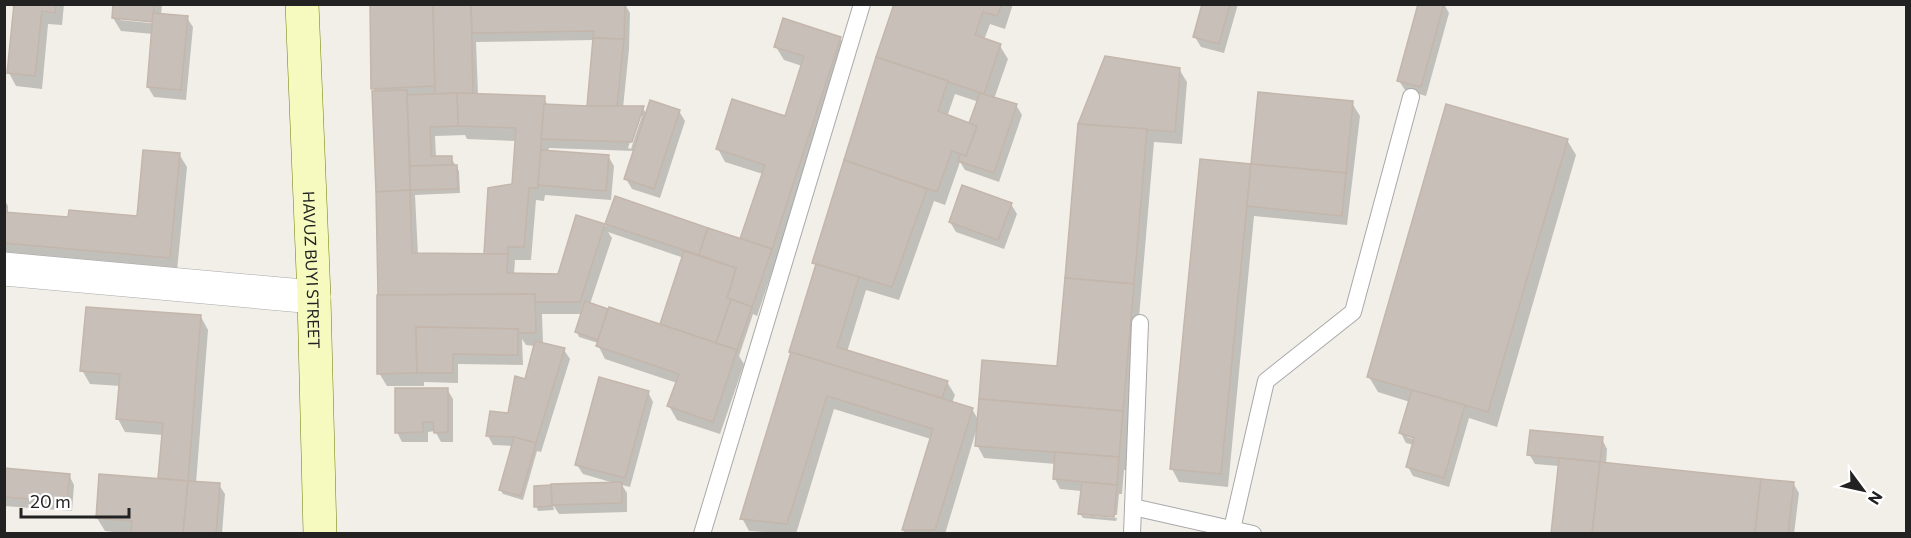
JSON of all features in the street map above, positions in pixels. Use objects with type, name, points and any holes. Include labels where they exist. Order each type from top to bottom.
[{"type":"main road","name":"HAVUZ BUYI STREET","points":[[302,4],[314,297],[320,534]]},
{"type":"street","points":[[4,270],[314,297]]},
{"type":"lane","points":[[702,534],[862,4]]},
{"type":"lane","points":[[1232,529],[1266,381],[1353,312],[1411,97]]},
{"type":"lane","points":[[1132,534],[1140,323]]},
{"type":"lane","points":[[1133,507],[1253,534]]},
{"type":"building","points":[[14,4],[56,4],[55,13],[42,11],[35,76],[7,73]]},
{"type":"building","points":[[113,4],[154,4],[153,22],[112,18]]},
{"type":"building","points":[[370,4],[433,4],[435,86],[371,89]]},
{"type":"building","points":[[433,4],[471,4],[473,93],[435,94]]},
{"type":"building","points":[[471,4],[625,4],[624,39],[593,38],[594,31],[472,33]]},
{"type":"building","points":[[894,4],[1002,4],[997,16],[983,12],[975,35],[1001,44],[984,94],[876,57]]},
{"type":"building","points":[[1202,4],[1230,4],[1219,44],[1193,37]]},
{"type":"building","points":[[1418,4],[1444,4],[1421,87],[1397,81]]},
{"type":"building","points":[[153,13],[188,16],[181,90],[147,87]]},
{"type":"building","points":[[783,18],[841,37],[772,249],[740,239],[765,165],[716,149],[732,99],[785,116],[804,56],[774,47]]},
{"type":"building","points":[[593,38],[624,39],[617,106],[587,106]]},
{"type":"building","points":[[1105,56],[1180,68],[1175,132],[1078,124]]},
{"type":"building","points":[[876,57],[948,81],[938,111],[977,126],[966,156],[952,151],[937,192],[844,160]]},
{"type":"building","points":[[407,90],[410,190],[376,192],[372,91]]},
{"type":"building","points":[[1258,92],[1353,101],[1346,173],[1251,164]]},
{"type":"building","points":[[457,93],[545,96],[538,188],[529,188],[524,247],[508,247],[508,254],[484,254],[488,188],[512,184],[516,128],[458,126]]},
{"type":"building","points":[[457,93],[458,126],[430,127],[431,156],[452,156],[452,165],[410,166],[407,95]]},
{"type":"building","points":[[980,93],[1017,104],[994,173],[958,161],[960,154],[966,156],[977,126],[969,123]]},
{"type":"building","points":[[650,100],[680,110],[654,189],[624,179]]},
{"type":"building","points":[[544,104],[644,106],[632,142],[541,139]]},
{"type":"building","points":[[1446,104],[1568,139],[1488,412],[1367,377]]},
{"type":"building","points":[[1078,124],[1147,129],[1134,284],[1065,278]]},
{"type":"building","points":[[143,150],[180,153],[170,258],[4,243],[4,212],[68,217],[69,210],[137,216]]},
{"type":"building","points":[[541,150],[609,155],[606,191],[538,185]]},
{"type":"building","points":[[1200,159],[1251,164],[1221,474],[1170,469]]},
{"type":"building","points":[[844,160],[927,189],[892,287],[812,263]]},
{"type":"building","points":[[1251,164],[1346,173],[1342,216],[1247,206]]},
{"type":"building","points":[[457,165],[458,189],[410,190],[410,166]]},
{"type":"building","points":[[962,185],[1012,203],[998,240],[949,222]]},
{"type":"building","points":[[410,190],[412,253],[508,254],[507,273],[558,274],[576,215],[605,224],[580,302],[535,302],[535,294],[378,295],[376,192]]},
{"type":"building","points":[[615,196],[708,228],[699,255],[605,224]]},
{"type":"building","points":[[708,228],[772,249],[752,307],[727,298],[736,268],[699,255]]},
{"type":"building","points":[[684,251],[736,268],[727,298],[731,299],[716,343],[660,324]]},
{"type":"building","points":[[816,264],[859,277],[837,347],[948,381],[942,398],[789,352]]},
{"type":"building","points":[[1065,278],[1134,284],[1123,411],[979,399],[982,360],[1057,366]]},
{"type":"building","points":[[535,294],[536,333],[517,333],[518,329],[416,327],[417,373],[377,374],[377,295]]},
{"type":"building","points":[[731,299],[752,307],[737,350],[716,343]]},
{"type":"building","points":[[585,301],[608,309],[598,340],[575,332]]},
{"type":"building","points":[[86,307],[201,315],[188,481],[158,478],[163,423],[116,419],[120,374],[80,371]]},
{"type":"building","points":[[609,307],[737,350],[713,422],[667,406],[679,374],[596,346]]},
{"type":"building","points":[[416,327],[518,329],[518,355],[453,354],[453,373],[417,373]]},
{"type":"building","points":[[535,341],[565,348],[536,443],[514,437],[486,436],[490,411],[508,413],[515,376],[525,379]]},
{"type":"building","points":[[791,352],[973,408],[935,530],[902,530],[933,429],[827,396],[787,524],[740,519]]},
{"type":"building","points":[[599,377],[649,391],[625,478],[575,465]]},
{"type":"building","points":[[395,388],[448,388],[448,432],[434,433],[433,422],[423,422],[423,432],[395,433]]},
{"type":"building","points":[[1412,390],[1465,405],[1444,478],[1406,467],[1414,438],[1399,433]]},
{"type":"building","points":[[979,399],[1123,411],[1119,457],[975,446]]},
{"type":"building","points":[[1530,430],[1603,437],[1600,462],[1527,455]]},
{"type":"building","points":[[514,437],[536,443],[521,496],[499,490]]},
{"type":"building","points":[[1055,452],[1119,457],[1117,485],[1053,479]]},
{"type":"building","points":[[1559,458],[1600,462],[1592,534],[1551,534]]},
{"type":"building","points":[[1600,462],[1761,479],[1755,534],[1592,534]]},
{"type":"building","points":[[4,468],[70,474],[67,502],[4,497]]},
{"type":"building","points":[[99,474],[188,481],[183,534],[131,534],[132,521],[96,518]]},
{"type":"building","points":[[1761,479],[1794,482],[1788,534],[1755,534]]},
{"type":"building","points":[[188,481],[220,483],[216,534],[183,534]]},
{"type":"building","points":[[622,482],[622,503],[552,505],[551,484]]},
{"type":"building","points":[[1082,482],[1117,485],[1114,517],[1078,514]]},
{"type":"building","points":[[551,485],[552,506],[534,507],[534,486]]}]
